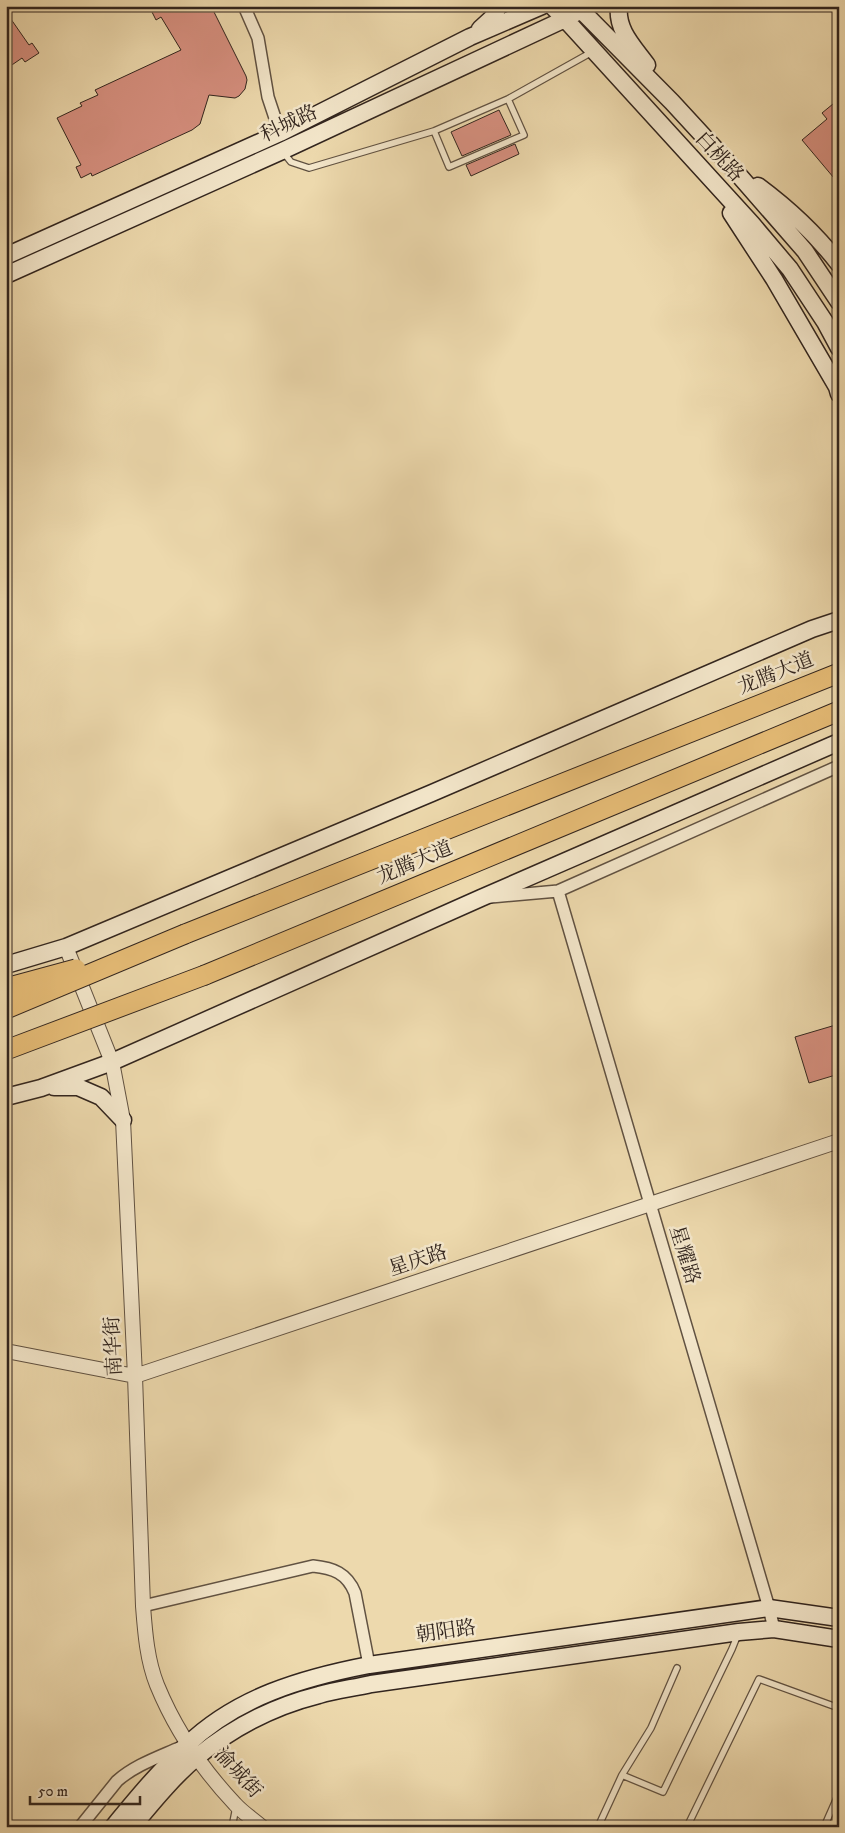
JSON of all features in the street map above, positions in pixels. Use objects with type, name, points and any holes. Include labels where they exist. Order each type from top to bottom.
[{"type":"highway","name":"龙腾大道","points":[[6,1009],[147,949],[839,673]]},
{"type":"highway","name":"龙腾大道","points":[[6,1050],[205,975],[839,711]]},
{"type":"highway","points":[[6,988],[147,949]]},
{"type":"main road","points":[[470,37],[492,18],[499,6]]},
{"type":"main road","name":"科城路","points":[[6,256],[280,133],[470,37],[542,6]]},
{"type":"main road","name":"白桃路","points":[[552,6],[752,224],[790,269],[825,322],[839,348]]},
{"type":"main road","points":[[620,6],[619,16],[623,32],[672,102]]},
{"type":"main road","name":"科城路","points":[[6,275],[282,151],[565,19],[582,8]]},
{"type":"main road","name":"白桃路","points":[[582,8],[730,165],[805,251],[839,302]]},
{"type":"main road","points":[[730,165],[787,207],[820,240],[839,264]]},
{"type":"main road","points":[[707,176],[774,279],[837,387],[839,394]]},
{"type":"main road","points":[[6,965],[66,947],[441,789],[812,629],[839,620]]},
{"type":"main road","points":[[6,1097],[41,1088],[112,1062],[839,742]]},
{"type":"main road","points":[[41,1088],[78,1087],[100,1097],[123,1120]]},
{"type":"main road","name":"朝阳路","points":[[113,1827],[229,1712],[283,1686],[312,1676],[369,1664],[769,1608],[839,1618]]},
{"type":"main road","name":"朝阳路","points":[[132,1827],[174,1780],[192,1750],[270,1711],[318,1695],[371,1684],[739,1632],[774,1629],[839,1639]]},
{"type":"street","points":[[244,6],[258,38],[268,97],[280,133]]},
{"type":"street","points":[[482,898],[558,892],[839,766]]},
{"type":"street","name":"星耀路","points":[[558,892],[774,1629]]},
{"type":"street","name":"南华街","points":[[66,947],[112,1062],[123,1120],[143,1606],[148,1651],[157,1685],[192,1750]]},
{"type":"street","name":"星庆路","points":[[6,1351],[135,1376],[839,1141]]},
{"type":"street","points":[[143,1606],[313,1566],[325,1567],[336,1570],[345,1576],[351,1584],[355,1594],[369,1664]]},
{"type":"street","points":[[80,1827],[124,1774],[133,1768],[192,1750]]},
{"type":"street","name":"渝城街","points":[[192,1750],[236,1805],[262,1827]]},
{"type":"lane","points":[[282,151],[291,162],[309,168],[434,131],[508,98],[594,51]]},
{"type":"lane","points":[[434,131],[450,167],[524,135],[508,98]]},
{"type":"lane","points":[[622,1775],[663,1792],[739,1632]]},
{"type":"lane","points":[[598,1827],[622,1775],[651,1728],[677,1668]]},
{"type":"lane","points":[[687,1827],[759,1679],[839,1708]]},
{"type":"lane","points":[[824,1827],[839,1793]]},
{"type":"lane","points":[[232,1827],[236,1805]]},
{"type":"lane","points":[[832,1808],[839,1811]]},
{"type":"building","points":[[155,6],[211,6],[246,76],[245,89],[235,98],[209,95],[200,124],[192,130],[92,176],[91,173],[81,178],[76,167],[81,165],[57,118],[82,106],[80,103],[98,95],[95,90],[181,50],[161,17],[156,20],[151,10]]},
{"type":"building","points":[[6,12],[29,45],[32,43],[39,53],[25,62],[22,58],[6,69]]},
{"type":"building","points":[[839,99],[839,184],[802,140],[827,119],[822,113]]},
{"type":"building","points":[[499,110],[511,135],[462,156],[451,132]]},
{"type":"building","points":[[515,144],[519,154],[471,176],[466,165]]},
{"type":"building","points":[[839,1024],[839,1074],[809,1083],[795,1037]]}]
